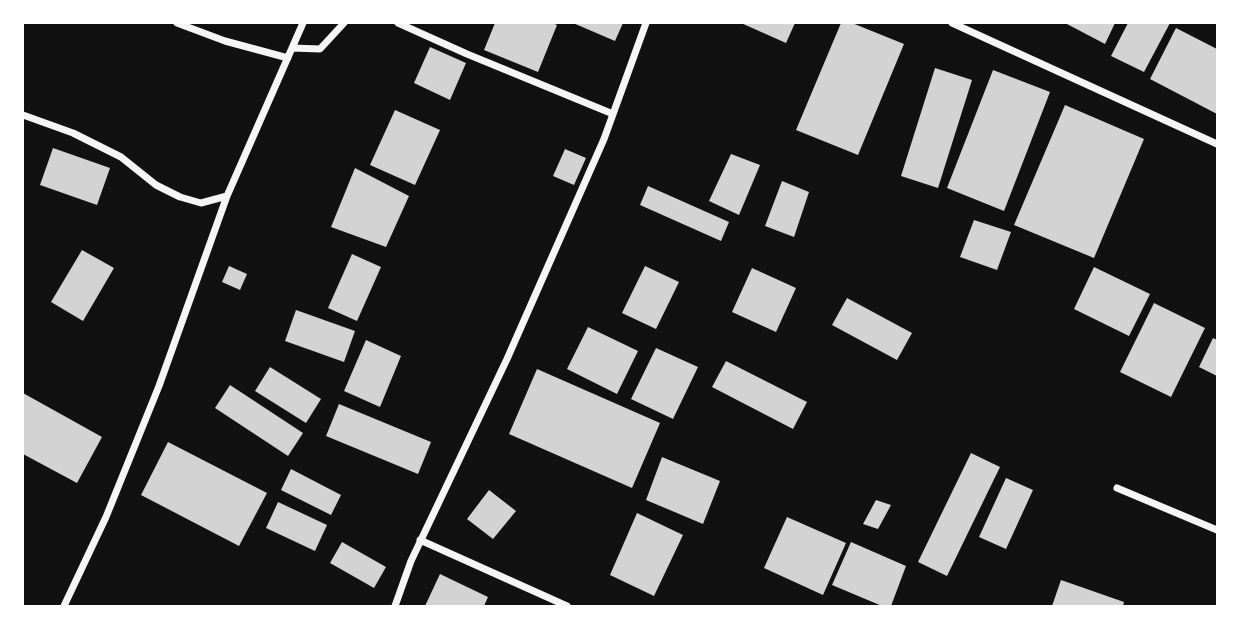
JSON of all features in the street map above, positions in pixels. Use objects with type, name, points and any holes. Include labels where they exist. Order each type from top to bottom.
[{"type":"street","points":[[177,23],[225,41],[288,58]]},
{"type":"street","points":[[64,606],[106,517],[177,338],[227,196],[303,23]]},
{"type":"street","points":[[292,48],[320,49],[344,23]]},
{"type":"street","points":[[398,23],[613,114]]},
{"type":"street","points":[[395,606],[420,540],[507,359],[604,139],[646,23]]},
{"type":"street","points":[[952,23],[1217,144]]},
{"type":"street","points":[[23,115],[73,134],[121,157],[156,185],[180,197],[201,203],[227,196]]},
{"type":"street","points":[[1117,488],[1217,530]]},
{"type":"street","points":[[420,540],[567,606]]},
{"type":"building","points":[[495,23],[557,25],[538,72],[484,50]]},
{"type":"building","points":[[573,23],[623,23],[615,41]]},
{"type":"building","points":[[741,23],[795,23],[786,43]]},
{"type":"building","points":[[841,23],[852,23],[904,44],[858,155],[796,130]]},
{"type":"building","points":[[1065,23],[1115,23],[1105,44]]},
{"type":"building","points":[[1128,23],[1170,23],[1144,72],[1111,56]]},
{"type":"building","points":[[1176,28],[1217,49],[1217,114],[1150,79]]},
{"type":"building","points":[[430,47],[466,63],[450,100],[414,83]]},
{"type":"building","points":[[935,68],[972,80],[938,188],[901,176]]},
{"type":"building","points":[[993,70],[1050,92],[1004,211],[947,188]]},
{"type":"building","points":[[1065,105],[1144,139],[1094,258],[1014,225]]},
{"type":"building","points":[[395,110],[440,130],[415,185],[370,165]]},
{"type":"building","points":[[53,148],[110,168],[97,205],[40,185]]},
{"type":"building","points":[[565,149],[586,158],[574,185],[553,176]]},
{"type":"building","points":[[731,154],[760,165],[739,215],[709,201]]},
{"type":"building","points":[[355,168],[409,196],[386,247],[331,227]]},
{"type":"building","points":[[782,181],[809,192],[794,237],[765,226]]},
{"type":"building","points":[[648,186],[729,222],[721,241],[640,205]]},
{"type":"building","points":[[974,220],[1011,232],[997,270],[960,257]]},
{"type":"building","points":[[82,250],[114,268],[83,321],[51,302]]},
{"type":"building","points":[[352,254],[381,267],[357,321],[328,308]]},
{"type":"building","points":[[229,266],[247,274],[240,290],[222,282]]},
{"type":"building","points":[[645,266],[679,282],[656,329],[622,313]]},
{"type":"building","points":[[1094,267],[1150,294],[1129,336],[1074,309]]},
{"type":"building","points":[[752,268],[796,288],[776,332],[732,312]]},
{"type":"building","points":[[847,298],[912,333],[897,360],[832,325]]},
{"type":"building","points":[[1154,303],[1205,328],[1171,397],[1120,372]]},
{"type":"building","points":[[296,310],[355,331],[344,362],[285,341]]},
{"type":"building","points":[[588,327],[638,351],[617,394],[567,369]]},
{"type":"building","points":[[1213,338],[1217,340],[1217,376],[1199,367]]},
{"type":"building","points":[[366,340],[401,356],[380,407],[344,391]]},
{"type":"building","points":[[656,348],[698,367],[673,419],[631,399]]},
{"type":"building","points":[[726,361],[807,402],[793,429],[712,387]]},
{"type":"building","points":[[270,367],[321,399],[306,423],[255,391]]},
{"type":"building","points":[[537,369],[660,423],[632,488],[509,434]]},
{"type":"building","points":[[230,385],[303,433],[288,456],[215,408]]},
{"type":"building","points":[[23,393],[102,437],[77,483],[23,454]]},
{"type":"building","points":[[339,404],[431,442],[418,474],[326,436]]},
{"type":"building","points":[[168,442],[267,493],[239,546],[141,495]]},
{"type":"building","points":[[971,453],[1000,467],[947,576],[918,562]]},
{"type":"building","points":[[662,457],[720,481],[703,524],[646,500]]},
{"type":"building","points":[[291,469],[341,495],[331,515],[281,490]]},
{"type":"building","points":[[1006,478],[1033,490],[1006,549],[979,537]]},
{"type":"building","points":[[489,490],[516,511],[493,539],[467,519]]},
{"type":"building","points":[[876,500],[891,505],[878,529],[863,524]]},
{"type":"building","points":[[278,502],[327,525],[315,551],[266,528]]},
{"type":"building","points":[[637,513],[683,535],[654,596],[610,575]]},
{"type":"building","points":[[787,517],[846,543],[823,595],[764,568]]},
{"type":"building","points":[[342,542],[386,567],[374,588],[330,563]]},
{"type":"building","points":[[851,542],[906,566],[891,606],[882,606],[832,585]]},
{"type":"building","points":[[440,574],[488,597],[484,606],[425,606]]},
{"type":"building","points":[[1061,580],[1124,602],[1123,606],[1052,606]]}]
